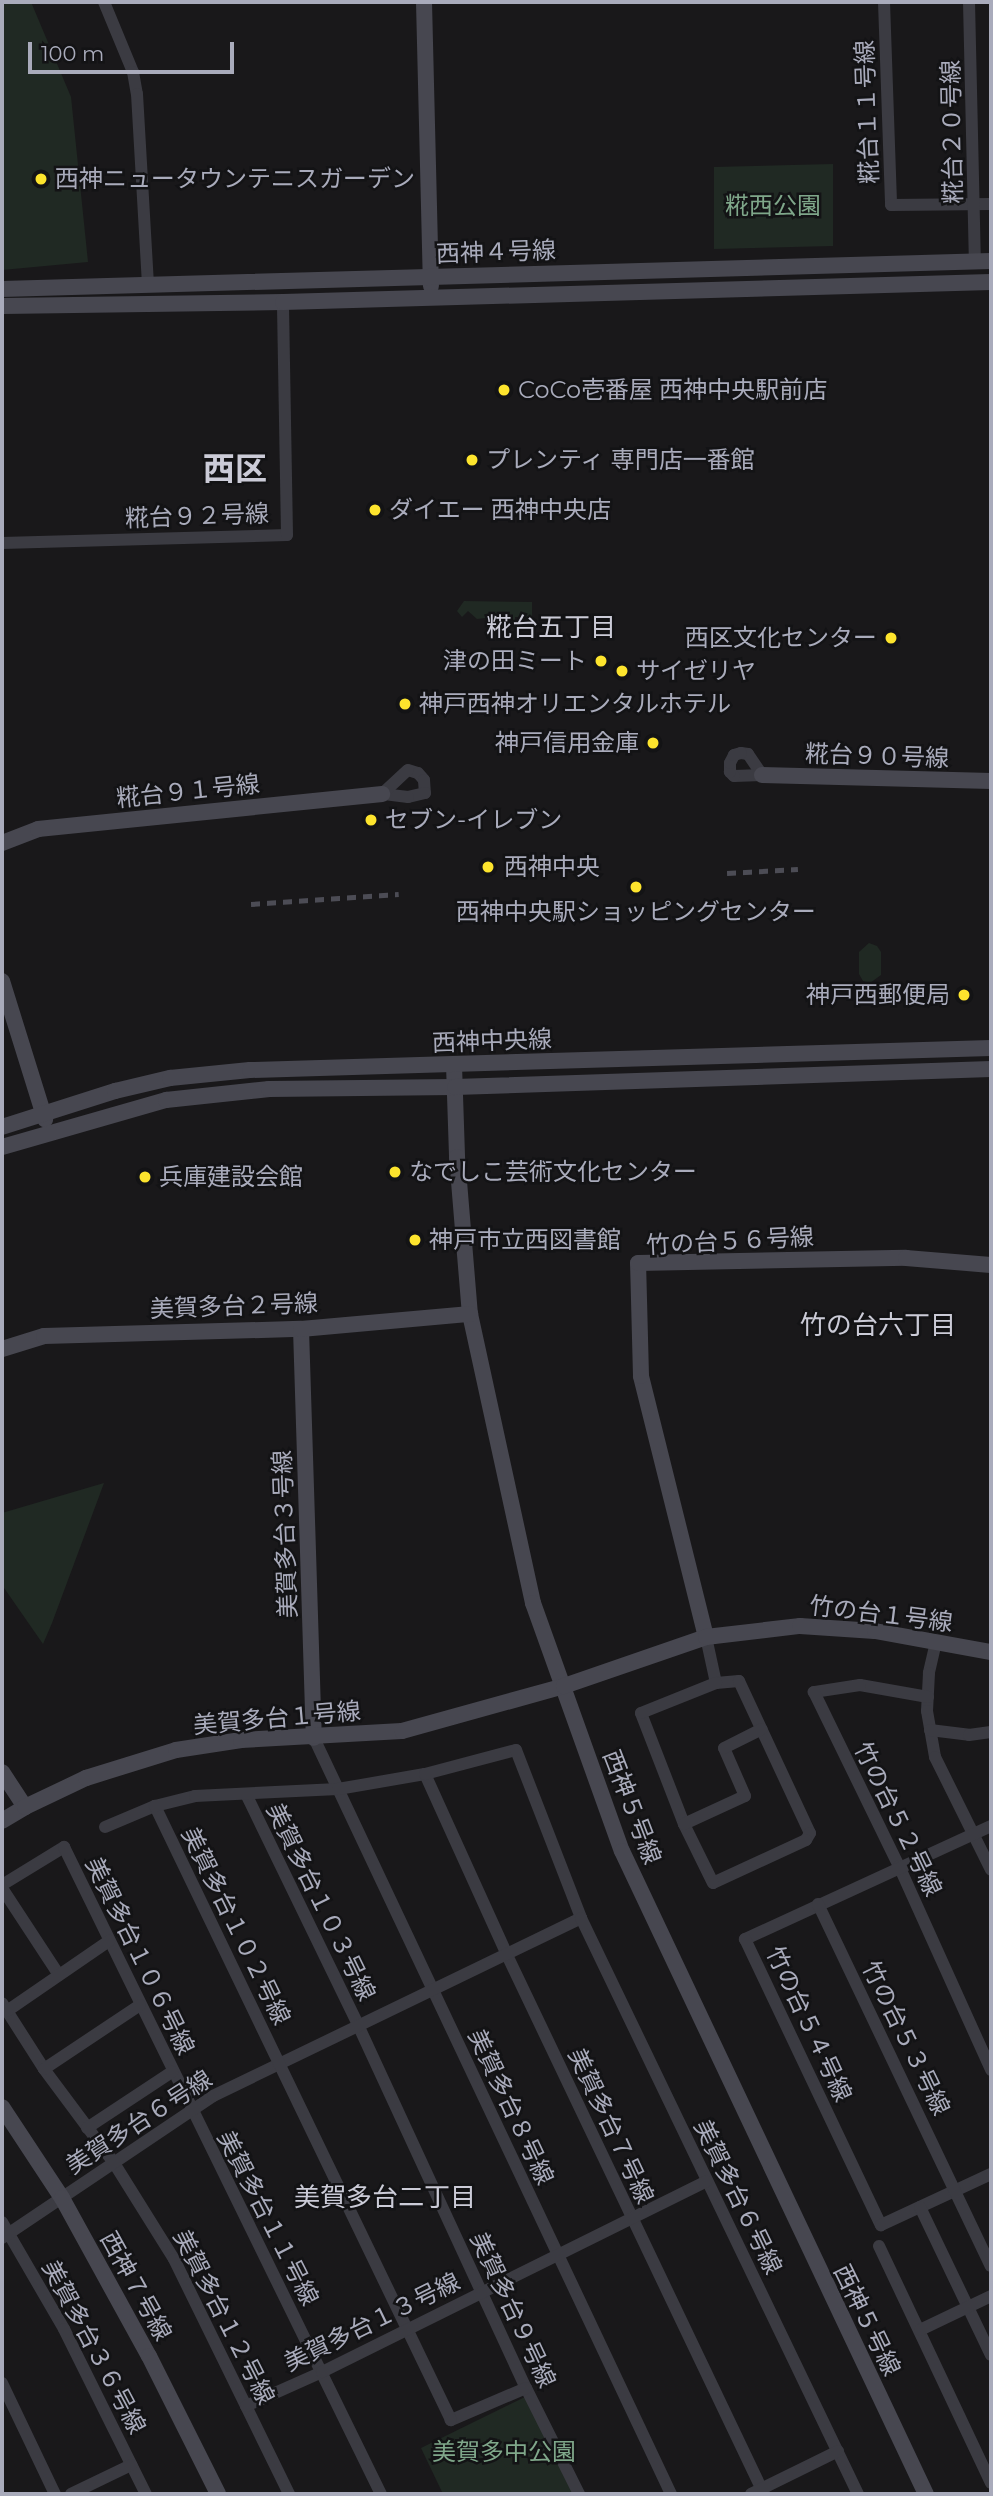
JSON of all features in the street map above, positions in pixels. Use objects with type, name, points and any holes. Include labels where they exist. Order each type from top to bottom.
[{"type":"street","points":[[104,2],[133,72],[137,94],[148,286]]},
{"type":"street","points":[[424,2],[431,299]]},
{"type":"street","name":"糀台１１号線","points":[[884,2],[891,205],[991,204]]},
{"type":"street","name":"糀台２０号線","points":[[969,2],[975,204],[983,261]]},
{"type":"street","name":"西神４号線","points":[[2,289],[983,261]]},
{"type":"street","name":"西神４号線","points":[[2,306],[431,299],[991,282]]},
{"type":"street","name":"糀台９２号線","points":[[2,543],[287,534],[284,302]]},
{"type":"street","name":"糀台９０号線","points":[[762,775],[991,782]]},
{"type":"street","name":"糀台９１号線","points":[[2,843],[38,829],[382,794]]},
{"type":"street","points":[[2,981],[49,1132]]},
{"type":"street","name":"西神中央線","points":[[2,1126],[43,1112],[170,1078],[250,1070],[991,1048]]},
{"type":"street","name":"西神５号線","points":[[454,1065],[457,1157],[470,1314],[533,1603],[622,1851],[746,2119],[926,2494]]},
{"type":"street","name":"西神中央線","points":[[2,1147],[166,1100],[269,1089],[455,1087],[991,1069]]},
{"type":"street","name":"竹の台５６号線","points":[[706,1637],[641,1376],[638,1263],[906,1258],[991,1265]]},
{"type":"street","name":"美賀多台２号線","points":[[2,1349],[44,1336],[301,1329],[470,1314]]},
{"type":"street","name":"美賀多台３号線","points":[[301,1329],[314,1738]]},
{"type":"street","name":"竹の台１号線","points":[[564,1686],[706,1637],[800,1626],[875,1632],[991,1652]]},
{"type":"street","points":[[706,1637],[716,1683]]},
{"type":"street","points":[[936,1642],[928,1697],[934,1757],[991,1870]]},
{"type":"street","points":[[738,1681],[810,1833],[806,1840],[713,1883],[684,1824],[641,1713],[716,1683],[738,1681]]},
{"type":"street","name":"竹の台５２号線","points":[[928,1697],[860,1685],[814,1692],[899,1866],[991,2070]]},
{"type":"street","name":"美賀多台１号線","points":[[2,1821],[86,1778],[176,1750],[241,1740],[402,1731],[564,1686]]},
{"type":"street","points":[[684,1824],[745,1796],[724,1748],[762,1730]]},
{"type":"street","points":[[930,1730],[969,1735],[991,1732]]},
{"type":"street","name":"美賀多台８号線","points":[[314,1738],[671,2494]]},
{"type":"street","name":"美賀多台６号線","points":[[338,1789],[425,1774],[516,1750],[581,1918],[705,2181],[858,2494]]},
{"type":"street","points":[[2,1772],[25,1807]]},
{"type":"street","name":"美賀多台７号線","points":[[425,1774],[506,1955],[759,2492]]},
{"type":"street","name":"美賀多台１０２号線","points":[[105,1827],[155,1806],[195,1796],[338,1789]]},
{"type":"street","name":"美賀多台１０３号線","points":[[246,1794],[359,2027]]},
{"type":"street","name":"美賀多台１０２号線","points":[[155,1806],[404,2329],[451,2420],[526,2388]]},
{"type":"street","name":"竹の台５４号線","points":[[991,1826],[745,1939],[881,2225],[991,2174]]},
{"type":"street","name":"美賀多台１０６号線","points":[[2,1886],[64,1847],[191,2111]]},
{"type":"street","points":[[2,1886],[59,1975]]},
{"type":"street","name":"竹の台５３号線","points":[[818,1904],[991,2266]]},
{"type":"street","name":"美賀多台６号線","points":[[4,2231],[62,2198],[213,2096],[434,1992],[581,1918]]},
{"type":"street","points":[[109,1941],[59,1975],[4,2007],[44,2069],[114,2163]]},
{"type":"street","points":[[44,2069],[140,2005]]},
{"type":"street","name":"美賀多台９号線","points":[[359,2027],[526,2388],[579,2494]]},
{"type":"street","points":[[87,2128],[172,2071]]},
{"type":"street","name":"西神７号線","points":[[2,2107],[62,2198],[149,2356],[218,2494]]},
{"type":"street","name":"美賀多台１１号線","points":[[191,2111],[381,2494]]},
{"type":"street","name":"美賀多台１２号線","points":[[114,2163],[174,2259],[289,2494]]},
{"type":"street","name":"美賀多台１３号線","points":[[246,2406],[322,2372],[705,2181]]},
{"type":"street","points":[[920,2207],[991,2355]]},
{"type":"street","name":"美賀多台３６号線","points":[[4,2231],[64,2329],[146,2494]]},
{"type":"street","points":[[878,2246],[991,2483]]},
{"type":"street","points":[[920,2330],[991,2296]]},
{"type":"street","points":[[2,2383],[55,2494]]},
{"type":"street","points":[[759,2492],[838,2451]]},
{"type":"street","points":[[71,2494],[131,2465]]},
{"type":"green space","name":"西神ニュータウンテニスガーデン","points":[[2,2],[31,2],[71,97],[88,262],[2,270]]},
{"type":"green space","name":"糀西公園","points":[[833,164],[833,246],[714,249],[714,167]]},
{"type":"green space","points":[[464,601],[532,602],[532,617],[515,617],[515,623],[494,623],[494,617],[477,619],[468,611],[462,617],[457,611]]},
{"type":"green space","points":[[869,943],[877,946],[881,952],[881,975],[870,983],[863,981],[859,974],[859,952]]},
{"type":"green space","points":[[104,1483],[43,1644],[2,1585],[2,1513]]},
{"type":"green space","name":"美賀多中公園","points":[[525,2397],[573,2494],[443,2494],[421,2448]]},
{"type":"railway","points":[[727,873],[798,869]]},
{"type":"railway","points":[[251,904],[399,894]]},
{"type":"place","name":"西神ニュータウンテニスガーデン","points":[[41,179]]},
{"type":"place","name":"CoCo壱番屋 西神中央駅前店","points":[[504,390]]},
{"type":"place","name":"プレンティ 専門店一番館","points":[[472,460]]},
{"type":"place","name":"ダイエー 西神中央店","points":[[375,510]]},
{"type":"place","name":"西区文化センター","points":[[891,638]]},
{"type":"place","name":"津の田ミート","points":[[601,661]]},
{"type":"place","name":"サイゼリヤ","points":[[622,671]]},
{"type":"place","name":"神戸西神オリエンタルホテル","points":[[405,704]]},
{"type":"place","name":"神戸信用金庫","points":[[653,743]]},
{"type":"place","name":"セブン-イレブン","points":[[371,820]]},
{"type":"place","name":"西神中央","points":[[488,867]]},
{"type":"place","name":"西神中央駅ショッピングセンター","points":[[636,887]]},
{"type":"place","name":"神戸西郵便局","points":[[964,995]]},
{"type":"place","name":"なでしこ芸術文化センター","points":[[395,1172]]},
{"type":"place","name":"兵庫建設会館","points":[[145,1177]]},
{"type":"place","name":"神戸市立西図書館","points":[[415,1240]]},
{"type":"district","name":"西区","points":[[235,469]]},
{"type":"district","name":"糀台五丁目","points":[[551,628]]},
{"type":"district","name":"竹の台六丁目","points":[[878,1326]]},
{"type":"district","name":"美賀多台二丁目","points":[[385,2198]]}]
